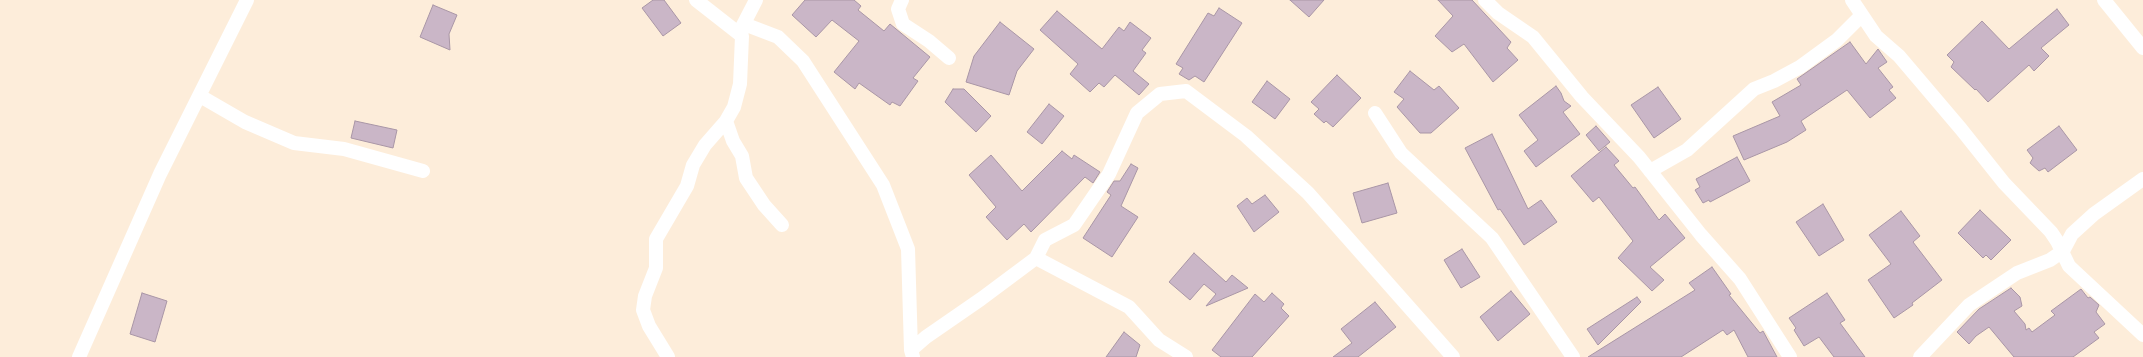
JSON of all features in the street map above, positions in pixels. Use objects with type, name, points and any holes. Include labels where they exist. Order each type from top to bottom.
[{"type":"street","points":[[78,357],[160,174],[247,0]]},
{"type":"street","points":[[696,0],[741,29],[778,37],[803,61],[883,185],[908,249],[912,354]]},
{"type":"street","points":[[668,357],[649,326],[644,310],[644,296],[656,268],[656,240],[687,186],[693,165],[705,145],[726,121],[734,106],[740,84],[741,29],[756,0]]},
{"type":"street","points":[[1485,0],[1498,13],[1533,37],[1582,97],[1650,171],[1701,235],[1740,279],[1790,357]]},
{"type":"street","points":[[1852,0],[1861,16],[1876,36],[1899,56],[2004,183],[2051,232],[2063,251],[2069,266],[2143,335]]},
{"type":"street","points":[[2104,0],[2143,48]]},
{"type":"street","points":[[896,3],[902,24],[929,41],[949,58]]},
{"type":"street","points":[[1650,171],[1687,150],[1754,89],[1774,81],[1800,67],[1819,54],[1837,40],[1861,16]]},
{"type":"street","points":[[912,354],[1036,258],[1045,240],[1074,225],[1109,174],[1137,113],[1160,94],[1186,91],[1246,136],[1308,193],[1454,357]]},
{"type":"street","points":[[200,96],[245,122],[294,143],[344,149],[423,171]]},
{"type":"street","points":[[1375,113],[1402,153],[1492,238],[1572,357]]},
{"type":"street","points":[[726,121],[733,141],[742,156],[746,178],[764,205],[782,225]]},
{"type":"street","points":[[1920,357],[1969,305],[2017,273],[2050,260],[2063,251],[2072,234],[2094,214],[2143,179]]},
{"type":"street","points":[[1036,258],[1129,307],[1159,340],[1186,357]]},
{"type":"building","points":[[653,0],[664,0],[681,23],[663,36],[642,8]]},
{"type":"building","points":[[805,0],[854,0],[861,6],[858,10],[884,31],[890,24],[930,57],[913,78],[918,81],[900,106],[892,102],[890,105],[859,83],[855,89],[834,72],[859,41],[832,20],[816,37],[792,15]]},
{"type":"building","points":[[1290,0],[1324,0],[1309,17]]},
{"type":"building","points":[[1438,0],[1472,0],[1511,42],[1507,48],[1518,60],[1493,82],[1464,44],[1452,52],[1435,36],[1453,16]]},
{"type":"building","points":[[433,5],[457,15],[449,34],[450,50],[420,37]]},
{"type":"building","points":[[1219,8],[1242,23],[1204,82],[1195,76],[1189,80],[1179,74],[1183,68],[1176,64],[1208,13],[1214,16]]},
{"type":"building","points":[[2057,9],[2069,25],[2041,48],[2049,56],[2034,71],[2029,65],[1988,102],[1951,67],[1954,62],[1947,55],[1982,21],[2009,49]]},
{"type":"building","points":[[1057,11],[1102,49],[1119,27],[1124,31],[1130,22],[1151,38],[1142,50],[1146,53],[1133,71],[1149,84],[1139,95],[1115,75],[1104,87],[1099,83],[1090,92],[1070,74],[1078,64],[1040,30]]},
{"type":"building","points":[[1000,22],[1034,49],[1017,71],[1009,95],[966,82],[974,56]]},
{"type":"building","points":[[1850,42],[1866,64],[1878,49],[1887,62],[1878,68],[1893,87],[1889,90],[1896,98],[1870,118],[1847,90],[1801,121],[1806,130],[1787,142],[1744,160],[1733,136],[1780,116],[1772,102],[1801,85],[1797,79]]},
{"type":"building","points":[[1410,71],[1434,90],[1439,86],[1459,108],[1431,133],[1420,133],[1397,107],[1404,99],[1394,92]]},
{"type":"building","points":[[1337,75],[1361,98],[1333,127],[1326,121],[1324,123],[1314,114],[1319,109],[1311,102]]},
{"type":"building","points":[[1267,81],[1290,99],[1275,119],[1252,102]]},
{"type":"building","points":[[1556,86],[1564,101],[1571,106],[1563,112],[1580,134],[1536,167],[1524,151],[1538,140],[1519,115]]},
{"type":"building","points":[[1658,87],[1681,119],[1654,138],[1631,105]]},
{"type":"building","points":[[953,89],[964,89],[991,116],[976,132],[945,102]]},
{"type":"building","points":[[1049,104],[1064,116],[1042,144],[1027,132]]},
{"type":"building","points":[[355,121],[397,130],[393,148],[351,138]]},
{"type":"building","points":[[1596,126],[1610,142],[1599,151],[1586,135]]},
{"type":"building","points":[[2059,126],[2077,150],[2048,172],[2045,168],[2039,171],[2030,163],[2033,158],[2027,150]]},
{"type":"building","points":[[1492,134],[1528,209],[1541,200],[1557,222],[1524,245],[1500,209],[1498,210],[1465,148]]},
{"type":"building","points":[[1606,147],[1619,161],[1614,165],[1633,188],[1635,187],[1659,220],[1665,214],[1685,238],[1650,267],[1664,280],[1652,291],[1618,258],[1633,241],[1599,197],[1593,202],[1571,176]]},
{"type":"building","points":[[1062,151],[1072,159],[1074,155],[1100,172],[1093,183],[1085,177],[1031,232],[1024,224],[1007,240],[986,217],[996,207],[969,175],[991,155],[1022,191]]},
{"type":"building","points":[[1737,157],[1750,181],[1710,202],[1709,200],[1703,203],[1695,190],[1700,187],[1696,179]]},
{"type":"building","points":[[1131,164],[1138,168],[1121,206],[1138,217],[1112,257],[1083,238],[1111,195],[1107,192],[1114,181],[1120,181]]},
{"type":"building","points":[[1388,183],[1397,213],[1362,223],[1353,193]]},
{"type":"building","points":[[1265,195],[1279,212],[1254,232],[1237,206],[1247,198],[1252,204]]},
{"type":"building","points":[[1823,204],[1844,240],[1819,256],[1796,222]]},
{"type":"building","points":[[1980,210],[2011,240],[1991,260],[1986,255],[1983,258],[1958,233]]},
{"type":"building","points":[[1901,211],[1920,236],[1913,242],[1942,280],[1912,303],[1913,305],[1894,318],[1868,280],[1891,264],[1869,235]]},
{"type":"building","points":[[1462,249],[1480,277],[1461,288],[1444,260]]},
{"type":"building","points":[[1194,253],[1226,282],[1232,275],[1248,288],[1206,306],[1216,294],[1204,284],[1190,300],[1169,282]]},
{"type":"building","points":[[1712,267],[1731,294],[1729,295],[1760,333],[1763,331],[1777,357],[1748,357],[1734,330],[1727,335],[1723,330],[1681,357],[1588,357],[1695,290],[1689,283]]},
{"type":"building","points":[[2011,288],[2020,297],[2022,306],[2014,311],[2025,324],[2026,330],[2029,328],[2032,332],[2055,315],[2051,311],[2081,289],[2088,298],[2090,297],[2099,305],[2096,312],[2105,324],[2094,332],[2099,338],[2073,357],[2014,357],[1989,327],[1976,336],[1969,344],[1957,332],[1979,309]]},
{"type":"building","points":[[1511,291],[1530,314],[1498,341],[1480,317]]},
{"type":"building","points":[[142,293],[167,301],[155,342],[130,334]]},
{"type":"building","points":[[1272,293],[1284,304],[1281,308],[1289,316],[1252,357],[1221,357],[1212,350],[1255,294],[1264,302]]},
{"type":"building","points":[[1827,293],[1845,320],[1840,323],[1865,357],[1834,357],[1819,337],[1804,346],[1794,330],[1796,328],[1789,318]]},
{"type":"building","points":[[1637,297],[1641,302],[1598,345],[1587,329]]},
{"type":"building","points":[[1375,302],[1396,327],[1358,357],[1333,357],[1352,343],[1341,329]]},
{"type":"building","points":[[1124,332],[1140,345],[1136,357],[1106,357]]}]
